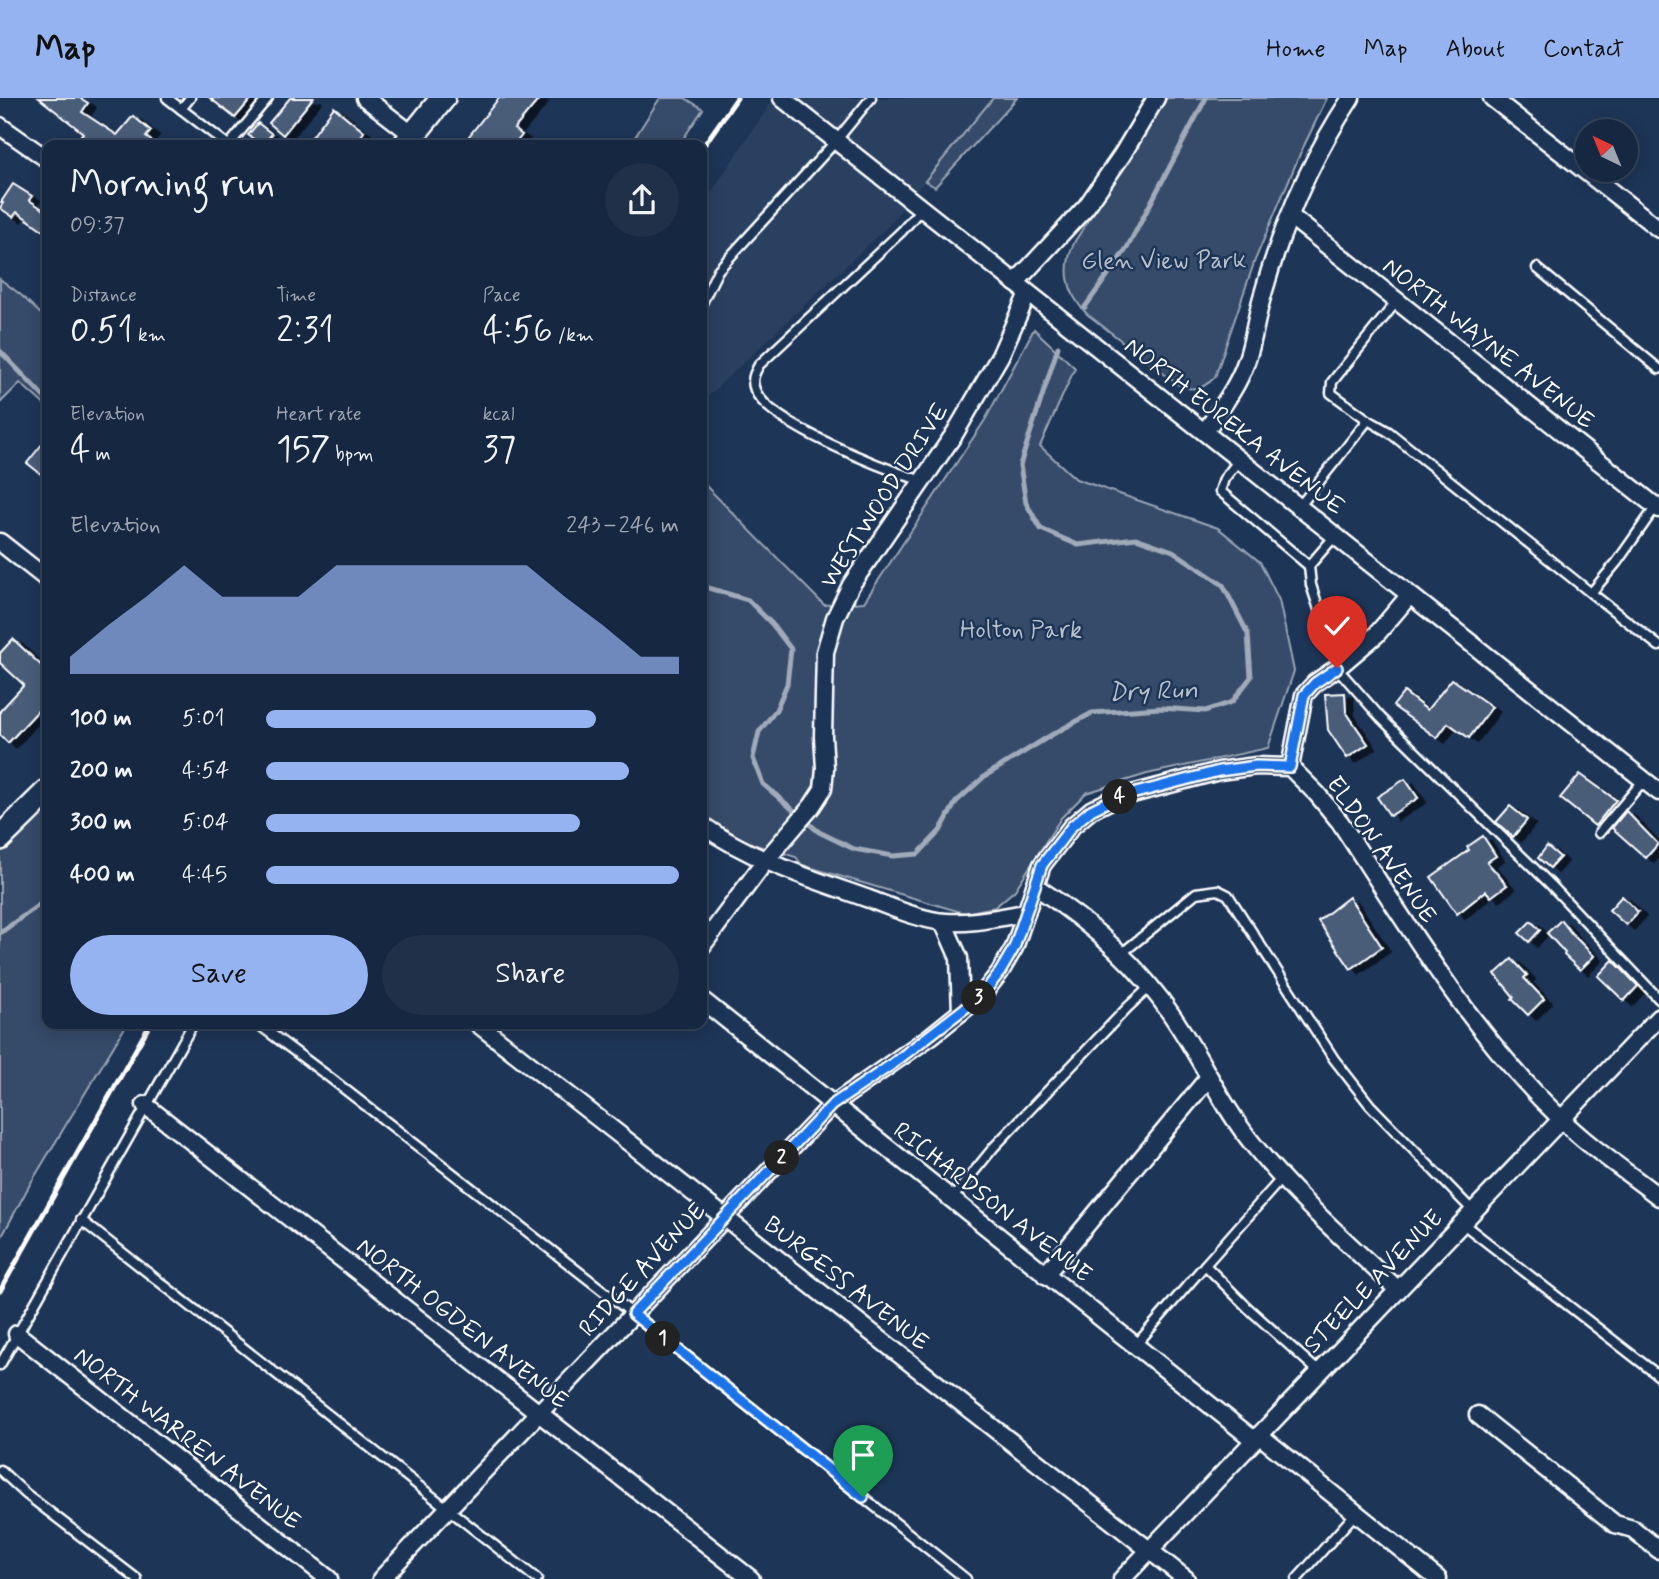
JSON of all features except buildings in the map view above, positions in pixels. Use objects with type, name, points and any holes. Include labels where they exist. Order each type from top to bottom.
[{"type":"street","points":[[365,98],[409,140],[443,98]]},
{"type":"street","name":"NORTH EUREKA AVENUE","points":[[782,98],[1659,792]]},
{"type":"street","name":"WESTWOOD DRIVE","points":[[707,939],[766,860],[812,806],[822,789],[825,768],[825,652],[835,618],[851,585],[955,433],[1000,356],[1022,288],[1086,207],[1122,155],[1156,98]]},
{"type":"street","points":[[1205,432],[1232,392],[1247,361],[1263,294],[1290,216],[1335,122],[1351,98]]},
{"type":"street","points":[[1492,98],[1659,229]]},
{"type":"street","points":[[0,126],[42,155]]},
{"type":"street","name":"NORTH WAYNE AVENUE","points":[[1290,216],[1658,506]]},
{"type":"street","points":[[0,542],[42,575]]},
{"type":"street","points":[[1290,767],[1304,695],[1315,683],[1376,635],[1409,596]]},
{"type":"street","name":"ELDON AVENUE","points":[[1026,913],[1042,865],[1072,826],[1091,810],[1113,799],[1219,771],[1256,766],[1290,767],[1340,822],[1460,1004],[1530,1088],[1561,1120],[1659,1197]]},
{"type":"street","points":[[0,838],[42,797]]},
{"type":"street","points":[[707,829],[766,860],[883,904],[943,922],[963,922],[1026,913]]},
{"type":"street","points":[[1035,886],[1062,904],[1121,954],[1150,986],[1172,1015],[1234,1118],[1282,1179],[1398,1290]]},
{"type":"street","name":"RIDGE AVENUE","points":[[381,1579],[832,1105],[982,995],[1014,948],[1026,913]]},
{"type":"street","points":[[943,922],[959,958],[961,1012]]},
{"type":"street","name":"RICHARDSON AVENUE","points":[[707,1004],[1135,1346],[1356,1513],[1438,1579]]},
{"type":"street","name":"STEELE AVENUE","points":[[1122,1579],[1659,1017]]},
{"type":"street","name":"BURGESS AVENUE","points":[[484,1029],[1186,1579]]},
{"type":"street","points":[[1045,1275],[1209,1077]]},
{"type":"street","name":"NORTH OGDEN AVENUE","points":[[145,1105],[751,1579]]},
{"type":"street","name":"NORTH WARREN AVENUE","points":[[17,1334],[329,1579]]},
{"type":"street","points":[[1478,1415],[1615,1524],[1633,1529],[1659,1550]]},
{"type":"lane","points":[[167,98],[221,140]]},
{"type":"lane","points":[[181,109],[190,98]]},
{"type":"lane","points":[[232,140],[268,98]]},
{"type":"lane","points":[[707,293],[718,270],[836,141],[871,98]]},
{"type":"lane","points":[[921,209],[902,232],[758,365],[752,378],[755,392],[766,405],[804,431],[883,468],[922,481]]},
{"type":"lane","points":[[1537,268],[1659,369]]},
{"type":"lane","points":[[1397,301],[1332,382],[1331,393],[1389,432],[1659,646]]},
{"type":"lane","points":[[1299,507],[1368,420]]},
{"type":"lane","points":[[1239,460],[1224,479],[1220,491],[1309,566],[1311,585],[1327,634]]},
{"type":"lane","points":[[1591,593],[1658,506]]},
{"type":"lane","points":[[1309,566],[1335,536]]},
{"type":"lane","points":[[1337,668],[1381,718],[1550,885],[1659,999]]},
{"type":"lane","points":[[1599,833],[1644,780]]},
{"type":"lane","points":[[1121,954],[1196,893],[1218,890],[1228,895],[1334,1059],[1370,1105],[1468,1217],[1659,1376]]},
{"type":"lane","points":[[951,1200],[1002,1138],[1150,986]]},
{"type":"lane","points":[[0,1365],[190,1029]]},
{"type":"lane","points":[[265,1029],[633,1314],[966,1579]]},
{"type":"lane","points":[[1135,1346],[1282,1179]]},
{"type":"lane","points":[[81,1220],[537,1579]]},
{"type":"lane","points":[[1205,1265],[1319,1372]]},
{"type":"lane","points":[[0,1470],[26,1494],[137,1579]]},
{"type":"lane","points":[[1297,1579],[1356,1513]]},
{"type":"shaded area","points":[[774,98],[993,98],[887,227],[707,397],[707,198]]},
{"type":"green space","points":[[660,98],[685,98],[703,109],[682,140],[633,140]]},
{"type":"green space","points":[[993,98],[1017,98],[935,187],[925,181]]},
{"type":"green space","name":"Glen View Park","points":[[1167,98],[1327,98],[1255,260],[1215,377],[1202,387],[1192,388],[1177,384],[1087,314],[1074,297],[1068,279],[1068,260],[1075,241]]},
{"type":"green space","points":[[0,279],[42,315],[42,403],[20,383],[0,403]]},
{"type":"green space","name":"Holton Park","points":[[1034,329],[1075,368],[1040,446],[1076,479],[1218,528],[1260,562],[1279,600],[1294,671],[1268,748],[1147,774],[1086,793],[1061,818],[1015,890],[995,907],[964,913],[802,865],[796,857],[732,838],[707,820],[707,487],[824,605],[864,602],[985,420]]},
{"type":"green space","points":[[42,797],[42,1029],[124,1029],[29,1186],[0,1240],[0,838]]},
{"type":"waterway","name":"Dry Run","points":[[1085,307],[1127,248],[1206,98]]},
{"type":"waterway","name":"Dry Run","points":[[707,588],[748,600],[772,624],[791,649],[787,684],[776,710],[759,732],[753,758],[763,784],[819,832],[854,849],[893,856],[918,854],[940,831],[956,802],[985,776],[1092,713],[1160,708],[1205,711],[1232,702],[1251,677],[1248,634],[1223,585],[1173,551],[1136,538],[1078,545],[1041,529],[1026,503],[1020,465],[1058,347]]},
{"type":"waterway","name":"Dry Run","points":[[0,351],[42,395]]},
{"type":"waterway","points":[[0,933],[42,903]]},
{"type":"railway","points":[[707,141],[737,98]]},
{"type":"railway","points":[[0,1291],[147,1029]]},
{"type":"route","points":[[863,1497],[633,1314],[832,1105],[891,1065],[982,995],[1014,948],[1042,865],[1072,826],[1091,810],[1113,799],[1219,771],[1256,766],[1290,767],[1304,695],[1315,683],[1337,668]]}]
